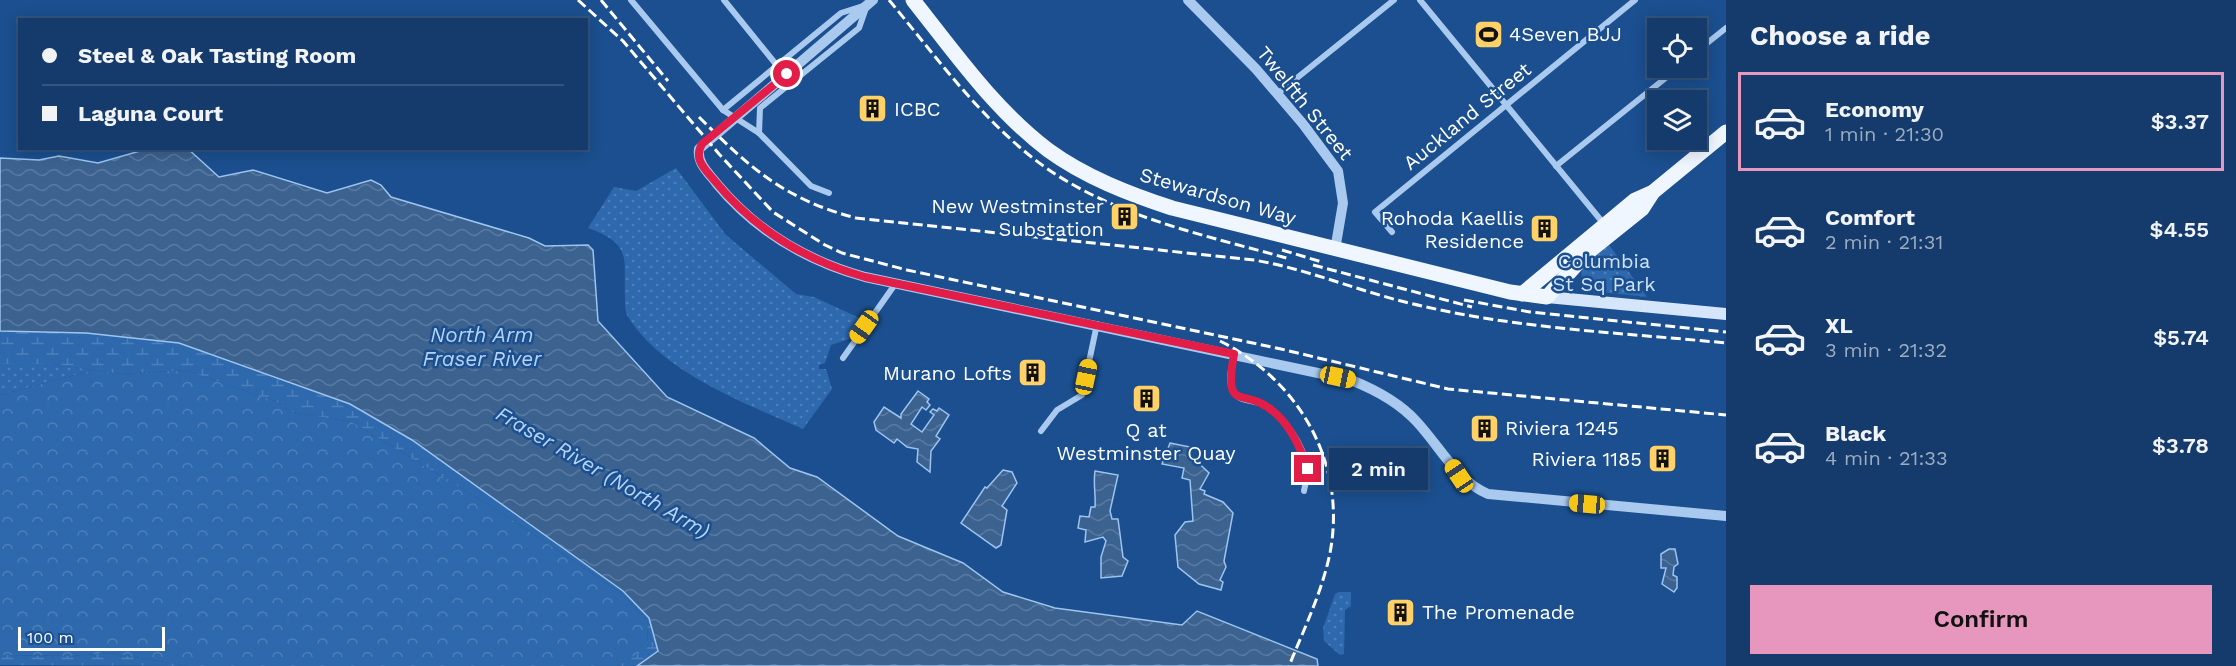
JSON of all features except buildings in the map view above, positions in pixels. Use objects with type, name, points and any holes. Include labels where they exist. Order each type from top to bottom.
[{"type":"main road","name":"Stewardson Way","points":[[913,0],[972,75],[1011,117],[1048,150],[1087,174],[1130,194],[1172,208],[1335,250],[1522,294],[1547,297]]},
{"type":"main road","points":[[1522,294],[1635,200],[1653,192],[1726,132]]},
{"type":"main road","points":[[1547,297],[1587,253],[1642,209],[1653,192]]},
{"type":"main road","points":[[1547,297],[1726,314]]},
{"type":"street","points":[[631,0],[723,110],[759,133],[811,186],[830,193]]},
{"type":"street","points":[[724,0],[791,83]]},
{"type":"street","name":"Twelfth Street","points":[[1188,0],[1223,33],[1328,155],[1341,179],[1343,203],[1335,250]]},
{"type":"street","points":[[1277,94],[1394,0]]},
{"type":"street","points":[[1420,0],[1605,225]]},
{"type":"street","name":"Auckland Street","points":[[1392,232],[1375,212],[1635,0]]},
{"type":"street","points":[[723,110],[843,12],[870,3]]},
{"type":"street","points":[[759,133],[760,108],[859,28],[870,3]]},
{"type":"street","points":[[870,3],[702,144],[699,151],[701,164],[726,195],[756,224],[784,243],[827,266],[896,283],[1351,380],[1374,389],[1416,421],[1459,476],[1472,487],[1488,494],[1726,516]]},
{"type":"street","points":[[1707,43],[1726,28]]},
{"type":"street","points":[[1556,166],[1666,78]]},
{"type":"street","points":[[843,358],[896,283]]},
{"type":"street","points":[[1041,431],[1057,410],[1082,395],[1096,324]]},
{"type":"street","points":[[1234,354],[1230,375],[1233,392],[1238,398],[1260,403],[1273,410],[1283,420],[1300,449],[1308,469],[1304,491]]},
{"type":"green space","points":[[676,168],[726,235],[796,294],[814,297],[862,319],[849,339],[831,345],[825,363],[819,365],[819,369],[826,369],[832,389],[803,429],[731,397],[683,370],[643,337],[626,313],[623,255],[613,240],[588,228],[614,187],[636,191]]},
{"type":"green space","name":"Columbia St Sq Park","points":[[1607,242],[1647,297],[1590,291],[1581,285],[1582,268]]},
{"type":"green space","points":[[0,331],[86,333],[179,343],[350,404],[412,440],[623,591],[649,618],[658,651],[637,666],[617,666],[648,647],[647,620],[621,593],[505,515],[352,422],[291,412],[275,401],[185,370],[120,374],[52,364],[0,364]]},
{"type":"green space","points":[[0,364],[52,364],[94,370],[0,395]]},
{"type":"green space","points":[[94,370],[120,374],[185,370],[275,401],[291,412],[352,422],[505,515],[621,593],[647,620],[648,648],[617,666],[189,666],[109,653],[71,656],[0,655],[0,395]]},
{"type":"green space","points":[[1351,592],[1351,606],[1345,610],[1344,654],[1340,655],[1324,641],[1323,628],[1335,594]]},
{"type":"green space","points":[[109,653],[189,666],[0,665],[0,655],[71,656]]},
{"type":"water","name":"North Arm Fraser River","points":[[144,150],[189,150],[219,177],[253,170],[327,193],[371,180],[381,185],[391,197],[529,238],[545,246],[588,245],[593,250],[598,321],[667,397],[754,438],[790,468],[817,477],[898,536],[963,563],[1003,592],[1055,608],[1182,625],[1197,611],[1317,659],[1318,666],[637,666],[658,651],[649,618],[623,591],[412,440],[350,404],[179,343],[86,333],[0,331],[0,158],[39,160],[59,156],[98,163]]},
{"type":"water","points":[[918,391],[929,399],[927,402],[930,405],[926,410],[922,407],[911,424],[922,432],[934,415],[930,412],[933,409],[937,411],[939,408],[949,415],[936,436],[940,439],[931,451],[930,472],[917,462],[918,449],[907,447],[897,439],[894,443],[876,430],[874,422],[884,407],[901,418],[901,414]]},
{"type":"water","points":[[1170,443],[1190,447],[1188,453],[1209,473],[1200,489],[1205,491],[1204,494],[1223,502],[1233,513],[1224,561],[1226,567],[1220,580],[1223,582],[1221,590],[1199,584],[1178,567],[1175,535],[1185,522],[1193,521],[1190,480],[1182,478],[1184,468],[1162,464]]},
{"type":"water","points":[[1003,470],[1012,472],[1017,483],[1002,506],[1007,510],[1001,545],[996,548],[961,523],[985,487],[987,488]]},
{"type":"water","points":[[1095,471],[1118,475],[1110,511],[1112,519],[1118,519],[1123,557],[1128,561],[1122,576],[1101,578],[1101,557],[1106,541],[1103,537],[1085,542],[1086,530],[1078,528],[1080,516],[1089,517],[1091,507],[1095,507]]},
{"type":"water","points":[[1669,549],[1675,549],[1678,564],[1674,567],[1673,575],[1677,577],[1677,588],[1674,592],[1662,584],[1666,568],[1661,568],[1661,554]]},
{"type":"railway","points":[[578,0],[623,41],[719,154],[773,212],[825,245],[842,253],[907,270],[1281,349],[1448,389],[1726,415]]},
{"type":"railway","points":[[601,0],[668,81]]},
{"type":"railway","points":[[889,0],[955,81],[991,120],[1029,155],[1058,176],[1088,193],[1154,220],[1290,259]]},
{"type":"railway","points":[[699,117],[735,152],[770,180],[808,201],[856,218],[1254,260],[1276,264],[1401,301],[1459,314],[1535,325],[1726,343]]},
{"type":"railway","points":[[1282,250],[1322,262]]},
{"type":"railway","points":[[1313,265],[1472,307]]},
{"type":"railway","points":[[1464,300],[1530,312],[1726,332]]},
{"type":"railway","points":[[1220,341],[1248,358],[1273,378],[1294,402],[1311,429],[1324,457],[1331,488],[1333,520],[1327,568],[1289,666]]},
{"type":"place","name":"4Seven BJJ","points":[[1488,34]]},
{"type":"place","name":"ICBC","points":[[873,109]]},
{"type":"place","name":"New Westminster Substation","points":[[1125,217]]},
{"type":"place","name":"Rohoda Kaellis Residence","points":[[1545,229]]},
{"type":"place","name":"Murano Lofts","points":[[1033,373]]},
{"type":"place","name":"Q at Westminster Quay","points":[[1146,399]]},
{"type":"place","name":"Riviera 1245","points":[[1484,428]]},
{"type":"place","name":"Riviera 1185","points":[[1663,459]]},
{"type":"place","name":"The Promenade","points":[[1401,612]]},
{"type":"route","points":[[787,74],[700,146],[701,164],[726,195],[756,224],[784,243],[827,266],[865,277],[1056,315],[1234,354],[1230,375],[1233,392],[1238,398],[1260,403],[1273,410],[1283,420],[1300,449],[1308,469]]},
{"type":"water label","name":"Fraser River (North Arm)","points":[[603,472]]}]
